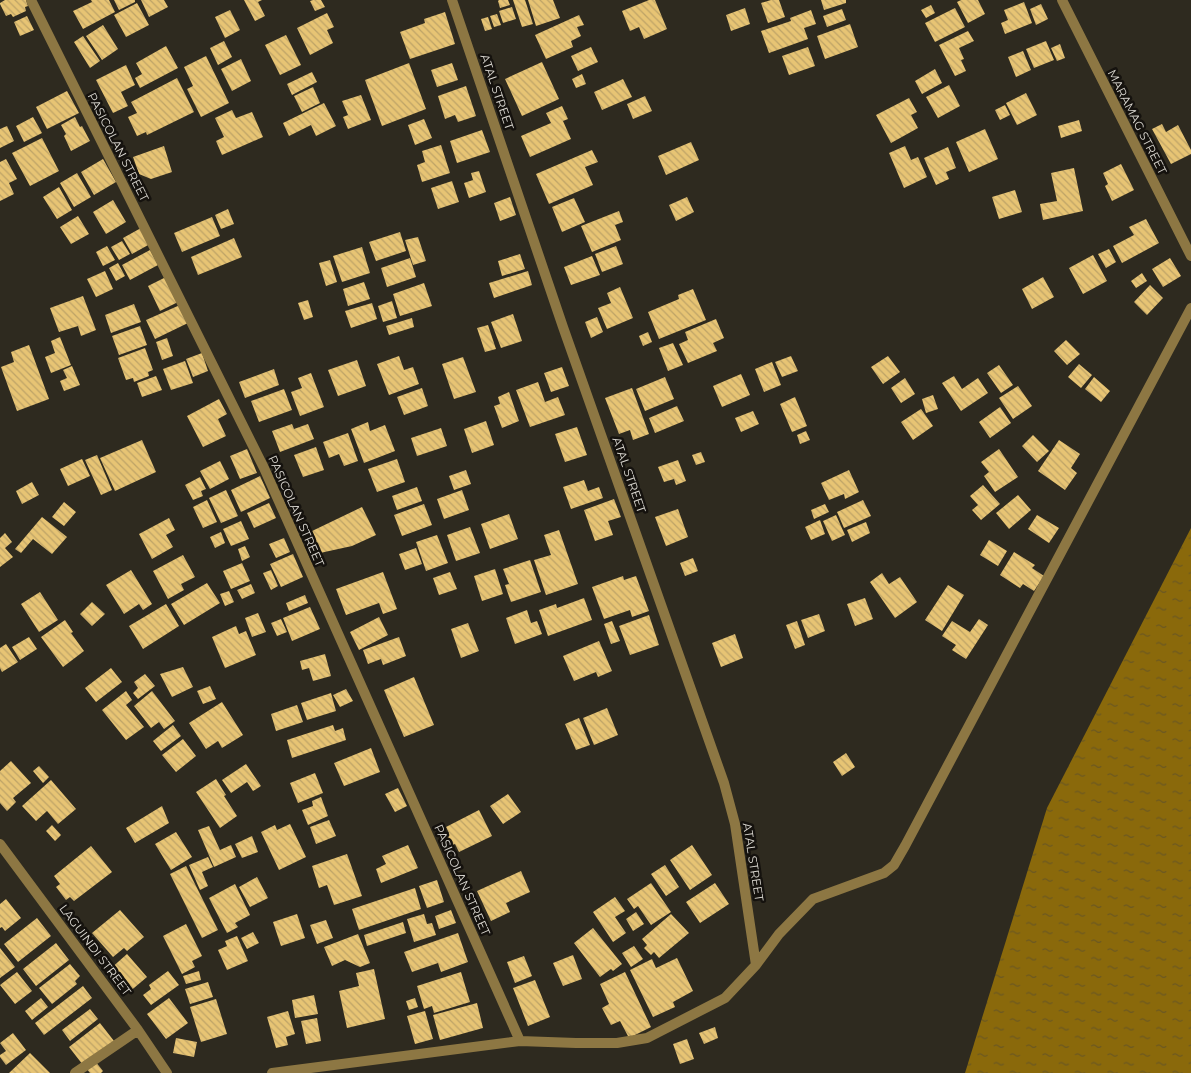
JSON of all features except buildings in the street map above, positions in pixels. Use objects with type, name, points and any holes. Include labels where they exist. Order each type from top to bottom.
[{"type":"street","name":"PASICOLAN STREET","points":[[31,0],[264,468],[520,1041]]},
{"type":"street","name":"ATAL STREET","points":[[452,0],[560,317],[724,783],[735,824],[756,965]]},
{"type":"street","name":"MARAMAG STREET","points":[[1062,0],[1191,256]]},
{"type":"street","points":[[272,1073],[520,1041],[576,1044],[617,1043],[647,1038],[725,998],[756,965],[779,934],[813,899],[874,878],[894,865],[1191,308]]},
{"type":"street","name":"LAGUINDI STREET","points":[[0,844],[138,1030],[167,1073]]},
{"type":"street","points":[[75,1073],[138,1030]]},
{"type":"water","points":[[1191,528],[1191,1073],[965,1073],[1047,808]]}]
